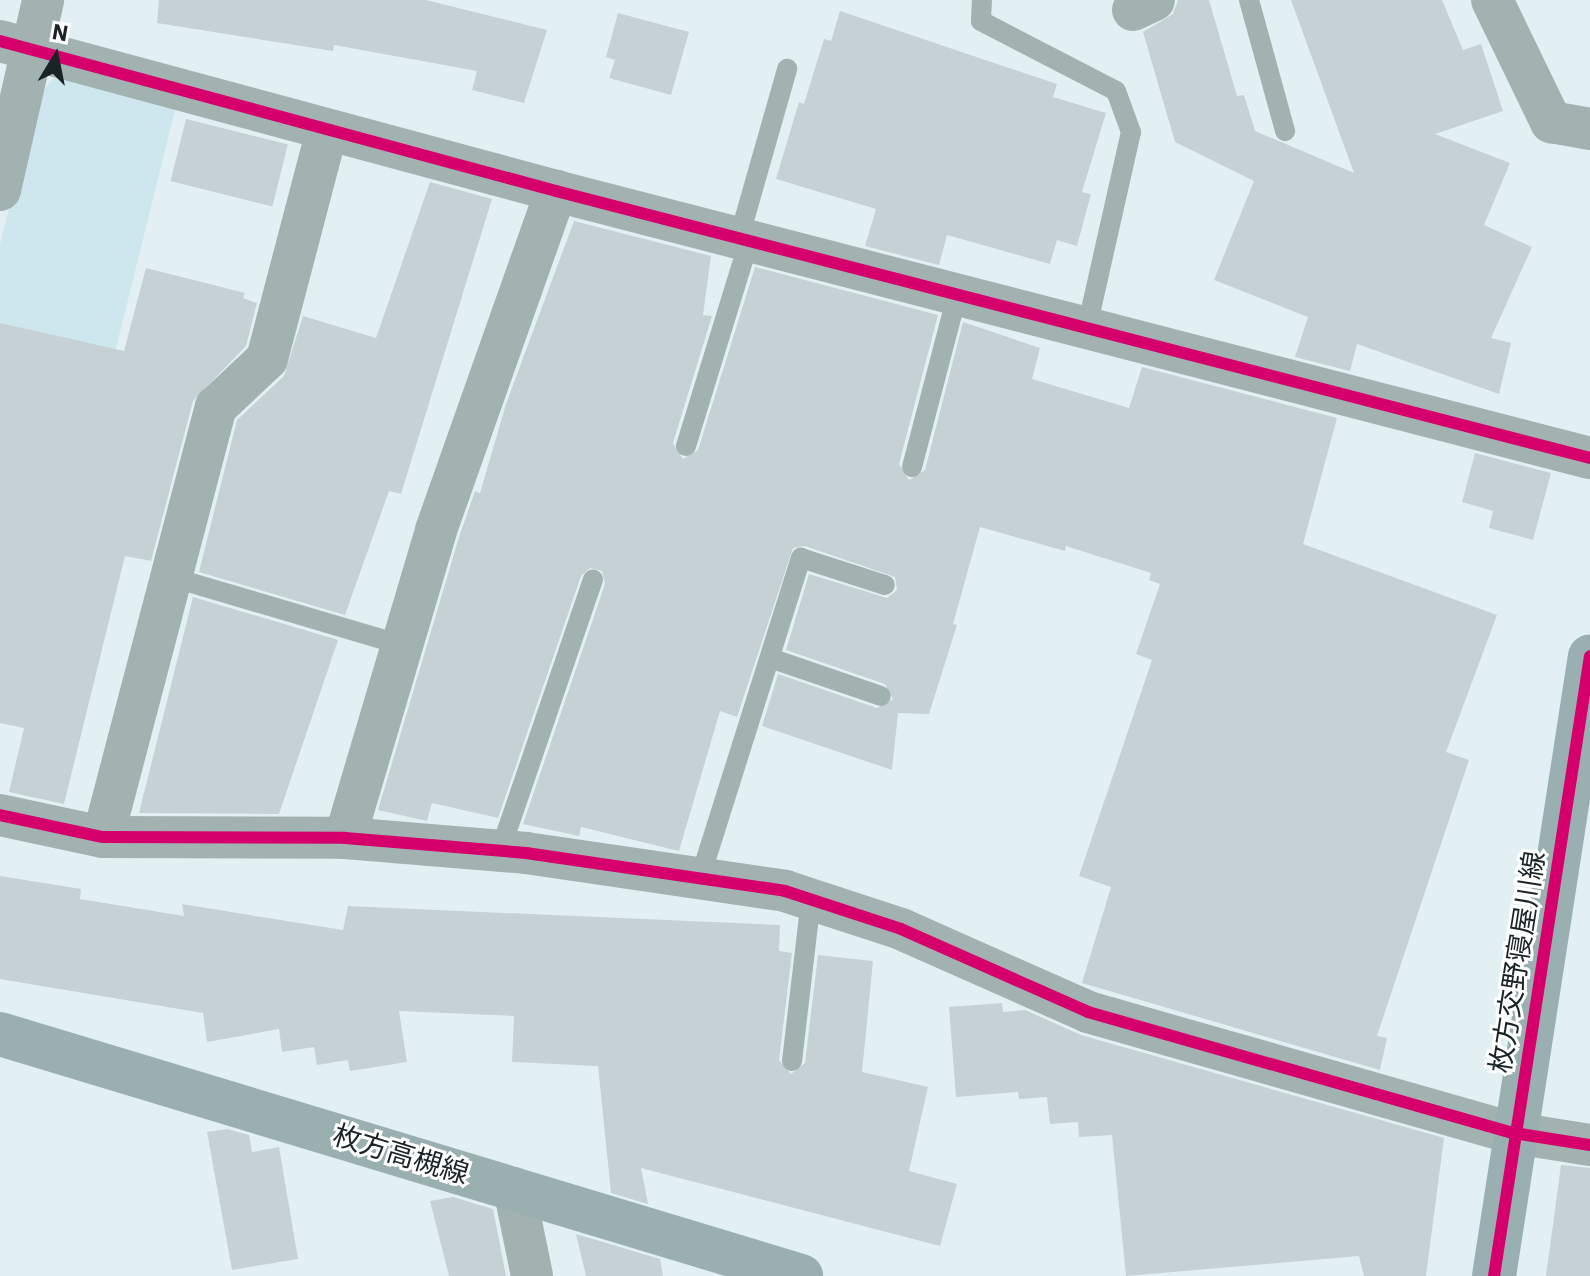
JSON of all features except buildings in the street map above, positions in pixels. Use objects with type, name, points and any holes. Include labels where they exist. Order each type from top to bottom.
[{"type":"main road","name":"枚方交野寝屋川線","points":[[1494,1276],[1590,656]]},
{"type":"main road","name":"枚方高槻線","points":[[0,1034],[514,1188],[724,1265],[801,1276]]},
{"type":"street","points":[[0,190],[17,46],[43,0]]},
{"type":"street","points":[[1492,0],[1551,122],[1590,129]]},
{"type":"street","points":[[17,46],[556,191],[1590,458]]},
{"type":"street","points":[[103,837],[216,407],[267,359],[327,130]]},
{"type":"street","points":[[345,838],[436,530],[556,191]]},
{"type":"street","points":[[0,815],[103,837],[345,838],[500,851],[700,878],[811,900],[901,929],[1088,1012],[1514,1133],[1590,1145]]},
{"type":"street","points":[[514,1188],[532,1276]]},
{"type":"lane","points":[[982,0],[981,21],[1116,91],[1131,132],[1087,328]]},
{"type":"lane","points":[[1249,0],[1285,131]]},
{"type":"lane","points":[[686,446],[744,240],[787,69]]},
{"type":"lane","points":[[912,467],[957,295]]},
{"type":"lane","points":[[700,878],[801,558],[885,585]]},
{"type":"lane","points":[[171,577],[402,645]]},
{"type":"lane","points":[[500,851],[593,580]]},
{"type":"lane","points":[[770,658],[881,696]]},
{"type":"lane","points":[[792,1061],[811,900]]},
{"type":"shaded area","points":[[63,69],[178,98],[49,619],[0,607],[0,244],[37,96]]},
{"type":"cycle path","points":[[0,41],[556,191],[1590,458]]},
{"type":"cycle path","points":[[1494,1276],[1590,656]]},
{"type":"cycle path","points":[[0,815],[103,837],[345,838],[526,853],[785,891],[901,929],[1088,1012],[1514,1133],[1590,1145]]}]
